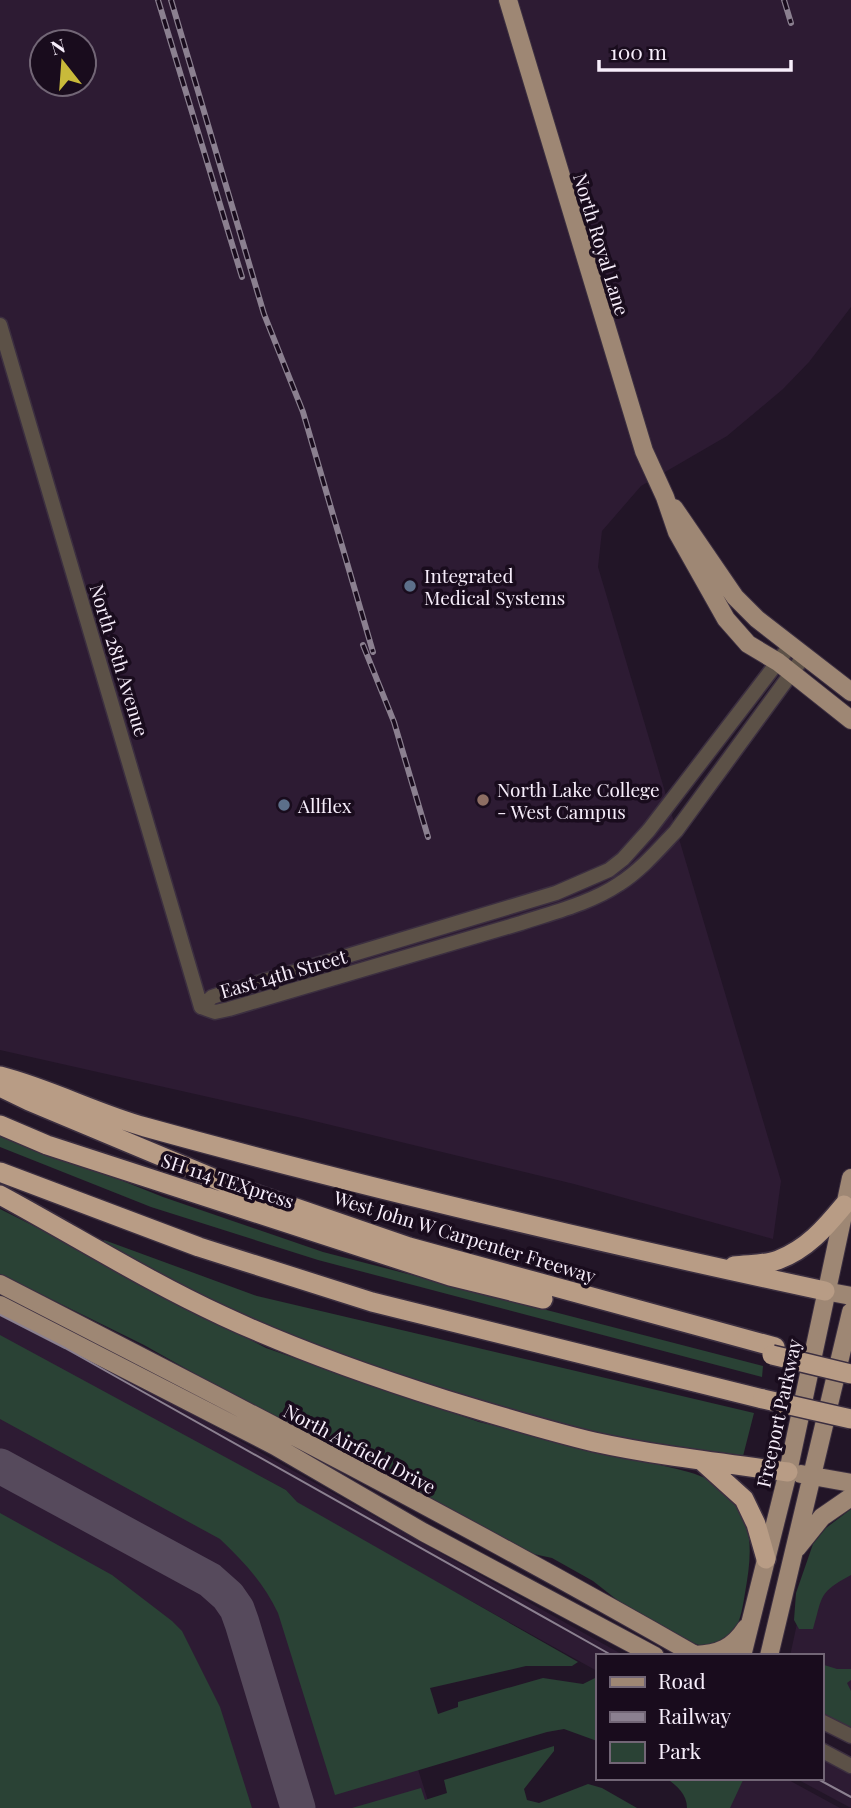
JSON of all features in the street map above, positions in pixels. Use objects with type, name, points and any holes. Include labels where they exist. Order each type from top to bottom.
[{"type":"highway","points":[[0,1076],[37,1086],[121,1120],[352,1182],[825,1291]]},
{"type":"highway","name":"West John W Carpenter Freeway","points":[[0,1087],[232,1185],[409,1247],[774,1351],[851,1364]]},
{"type":"highway","name":"SH 114 TEXpress","points":[[0,1125],[47,1145],[450,1276],[774,1351],[851,1374]]},
{"type":"highway","points":[[0,1172],[198,1247],[360,1298],[851,1419]]},
{"type":"highway","points":[[0,1195],[222,1315],[302,1350],[376,1377],[533,1427],[596,1442],[702,1461],[788,1472]]},
{"type":"highway","points":[[719,1267],[776,1261],[803,1248],[822,1232],[844,1205]]},
{"type":"highway","points":[[702,1461],[744,1499],[756,1524],[766,1559]]},
{"type":"main road","name":"North Royal Lane","points":[[508,0],[644,451],[677,532],[726,619],[748,644],[784,667],[851,720]]},
{"type":"main road","name":"North Royal Lane","points":[[665,498],[687,524],[735,597],[757,619],[851,692]]},
{"type":"main road","name":"Freeport Parkway","points":[[742,1654],[788,1472],[851,1178]]},
{"type":"main road","name":"North Airfield Drive","points":[[0,1284],[331,1454],[694,1654]]},
{"type":"main road","points":[[825,1291],[851,1296]]},
{"type":"main road","name":"North Airfield Drive","points":[[0,1305],[275,1446],[423,1532],[651,1654]]},
{"type":"main road","points":[[769,1654],[851,1312]]},
{"type":"main road","points":[[788,1472],[851,1483]]},
{"type":"main road","points":[[792,1553],[822,1517],[851,1497]]},
{"type":"main road","points":[[703,1654],[723,1651],[734,1644],[750,1622]]},
{"type":"street","name":"North 28th Avenue","points":[[0,325],[201,1007]]},
{"type":"street","name":"East 14th Street","points":[[784,667],[676,831],[651,858],[616,886],[565,909],[243,1006],[215,1012],[201,1007],[212,997],[224,993],[556,893],[604,873],[623,859],[649,830],[797,651]]},
{"type":"street","points":[[823,1722],[851,1736]]},
{"type":"street","points":[[823,1751],[851,1766]]},
{"type":"shaded area","points":[[0,0],[851,0],[851,307],[809,362],[783,389],[727,436],[641,486],[602,531],[598,567],[781,1181],[773,1239],[574,1184],[302,1118],[0,1050]]},
{"type":"shaded area","points":[[0,1310],[57,1339],[621,1654],[596,1654],[596,1670],[352,1535],[296,1502],[286,1490],[0,1339]]},
{"type":"shaded area","points":[[0,1344],[112,1405],[411,1747],[428,1808],[0,1808]]},
{"type":"shaded area","points":[[851,1518],[851,1722],[823,1707],[823,1654],[790,1654],[812,1554]]},
{"type":"shaded area","points":[[823,1760],[851,1774],[851,1808],[799,1780],[823,1780]]},
{"type":"shaded area","points":[[740,1780],[789,1780],[840,1808],[725,1808]]},
{"type":"green space","points":[[0,1132],[163,1197],[323,1252],[763,1366],[762,1377],[318,1260],[151,1207],[0,1147]]},
{"type":"green space","points":[[0,1209],[266,1348],[479,1422],[677,1469],[711,1481],[732,1499],[746,1523],[749,1536],[749,1564],[742,1612],[735,1630],[709,1649],[691,1642],[621,1603],[593,1581],[552,1558],[529,1553],[261,1411],[144,1345],[0,1274]]},
{"type":"green space","points":[[104,1240],[257,1296],[754,1413],[742,1460],[648,1445],[549,1423],[430,1387],[275,1333],[101,1245]]},
{"type":"green space","points":[[0,1335],[286,1490],[297,1502],[578,1662],[572,1666],[526,1666],[430,1688],[438,1714],[458,1707],[458,1702],[543,1678],[583,1684],[596,1678],[596,1741],[564,1729],[547,1732],[335,1795],[278,1613],[260,1582],[245,1565],[220,1539],[0,1419]]},
{"type":"green space","points":[[851,1509],[851,1575],[823,1596],[813,1629],[799,1629],[794,1620],[796,1593],[813,1544],[826,1528]]},
{"type":"green space","points":[[0,1513],[112,1575],[182,1631],[220,1707],[252,1808],[0,1808]]},
{"type":"green space","points":[[823,1665],[837,1669],[851,1669],[851,1680],[847,1683],[851,1691],[851,1729],[823,1713]]},
{"type":"green space","points":[[554,1746],[554,1751],[524,1789],[527,1800],[539,1803],[588,1784],[602,1788],[637,1808],[352,1808],[421,1788],[425,1800],[447,1793],[444,1780]]},
{"type":"green space","points":[[668,1780],[743,1780],[730,1808],[687,1808],[683,1794]]},
{"type":"taxiway","points":[[0,1466],[210,1580],[228,1596],[242,1623],[298,1808]]},
{"type":"tram line","points":[[0,1315],[65,1348],[609,1654]]},
{"type":"tram line","points":[[820,1780],[851,1797]]},
{"type":"railway","points":[[158,0],[242,277]]},
{"type":"railway","points":[[171,0],[264,314],[303,412],[373,652]]},
{"type":"railway","points":[[784,0],[791,23]]},
{"type":"railway","points":[[363,645],[394,722],[428,837]]},
{"type":"place","name":"Integrated Medical Systems","points":[[410,586]]},
{"type":"place","name":"North Lake College - West Campus","points":[[483,800]]},
{"type":"place","name":"Allflex","points":[[284,805]]}]
